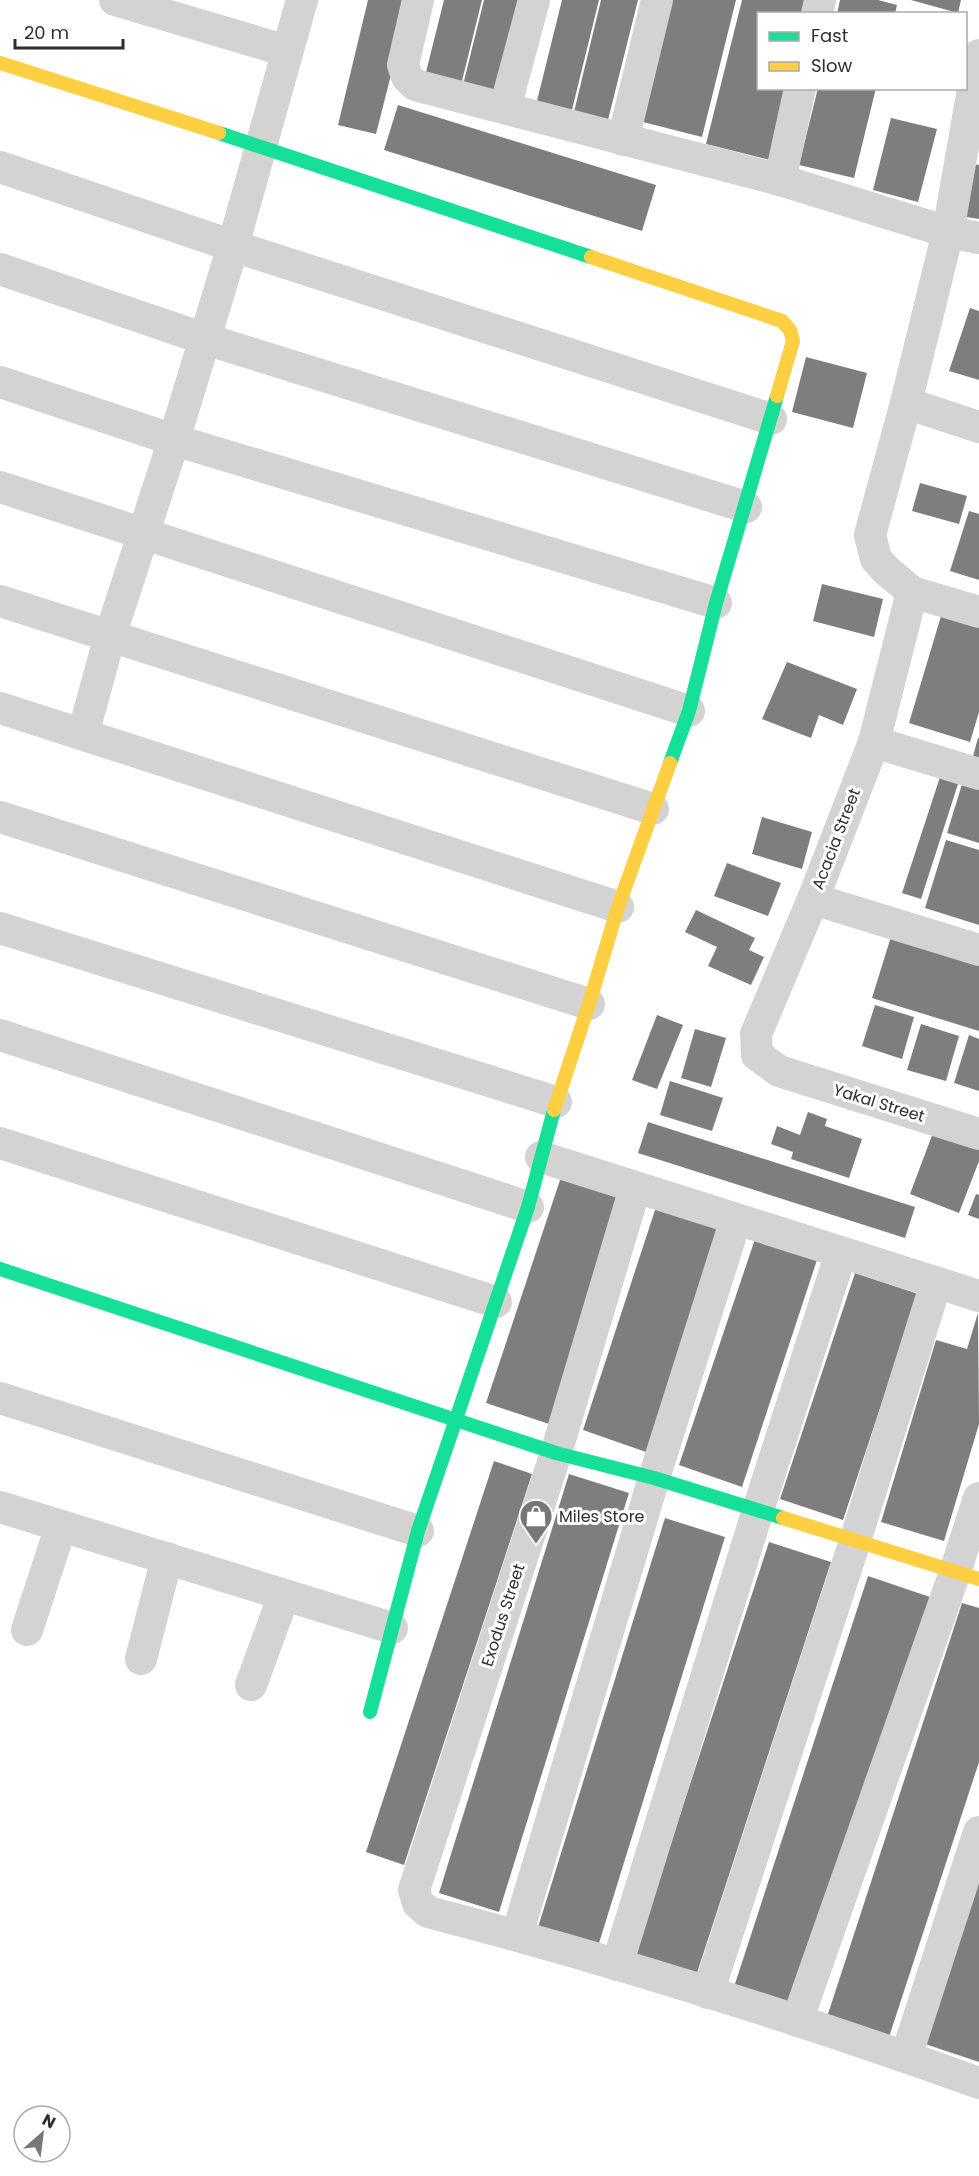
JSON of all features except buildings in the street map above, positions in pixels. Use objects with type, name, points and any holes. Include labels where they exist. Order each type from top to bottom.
[{"type":"street","points":[[115,0],[287,51]]},
{"type":"street","points":[[83,734],[110,636],[174,440],[233,246],[302,0]]},
{"type":"street","points":[[418,0],[404,65],[407,77],[415,85],[780,180],[948,232],[979,238]]},
{"type":"street","points":[[505,108],[534,0]]},
{"type":"street","points":[[623,140],[657,0]]},
{"type":"street","points":[[0,63],[262,147],[782,321],[790,330],[793,341],[716,603],[689,711],[618,907],[556,1102],[528,1207],[418,1531],[370,1712]]},
{"type":"street","points":[[978,66],[948,232],[906,403],[870,535],[876,559],[912,592],[979,612]]},
{"type":"street","points":[[780,180],[800,90]]},
{"type":"street","points":[[0,166],[233,246],[771,419]]},
{"type":"street","points":[[0,269],[205,339],[746,507]]},
{"type":"street","points":[[0,382],[174,440],[716,603]]},
{"type":"street","points":[[906,403],[979,427]]},
{"type":"street","points":[[0,487],[689,711]]},
{"type":"street","name":"Acacia Street","points":[[779,1071],[757,1055],[756,1034],[813,900],[874,742],[912,592]]},
{"type":"street","points":[[0,601],[653,809]]},
{"type":"street","points":[[0,708],[618,907]]},
{"type":"street","points":[[874,742],[979,774]]},
{"type":"street","points":[[0,817],[589,1004]]},
{"type":"street","points":[[813,900],[979,950]]},
{"type":"street","points":[[0,928],[556,1102]]},
{"type":"street","points":[[0,1035],[528,1207]]},
{"type":"street","name":"Yakal Street","points":[[779,1071],[979,1134]]},
{"type":"street","points":[[0,1143],[496,1302]]},
{"type":"street","points":[[541,1157],[979,1296]]},
{"type":"street","name":"Exodus Street","points":[[517,1935],[428,1912],[418,1902],[414,1890],[556,1452],[635,1188]]},
{"type":"street","points":[[735,1219],[654,1478],[517,1935],[797,2021],[979,2083]]},
{"type":"street","points":[[617,1965],[758,1510],[841,1253]]},
{"type":"street","points":[[0,1269],[556,1452],[654,1478],[967,1576]]},
{"type":"street","points":[[708,1993],[936,1283]]},
{"type":"street","points":[[0,1398],[418,1531]]},
{"type":"street","points":[[797,2021],[967,1576],[979,1498]]},
{"type":"street","points":[[0,1507],[392,1628]]},
{"type":"street","points":[[27,1630],[62,1526]]},
{"type":"street","points":[[141,1659],[167,1558]]},
{"type":"street","points":[[251,1685],[284,1595]]},
{"type":"street","points":[[906,2057],[979,1832]]},
{"type":"traffic: fast","points":[[219,133],[591,257]]},
{"type":"traffic: fast","points":[[670,763],[689,711],[716,603],[777,396]]},
{"type":"traffic: fast","points":[[370,1712],[418,1531],[528,1207],[554,1110]]},
{"type":"traffic: fast","points":[[0,1269],[556,1453],[654,1478],[783,1518]]},
{"type":"traffic: slow","points":[[0,63],[219,133]]},
{"type":"traffic: slow","points":[[591,257],[782,321],[790,330],[793,341],[777,396]]},
{"type":"traffic: slow","points":[[554,1110],[618,907],[670,763]]},
{"type":"traffic: slow","points":[[783,1518],[979,1579]]},
{"type":"place","name":"Miles Store","points":[[536,1545]]}]
